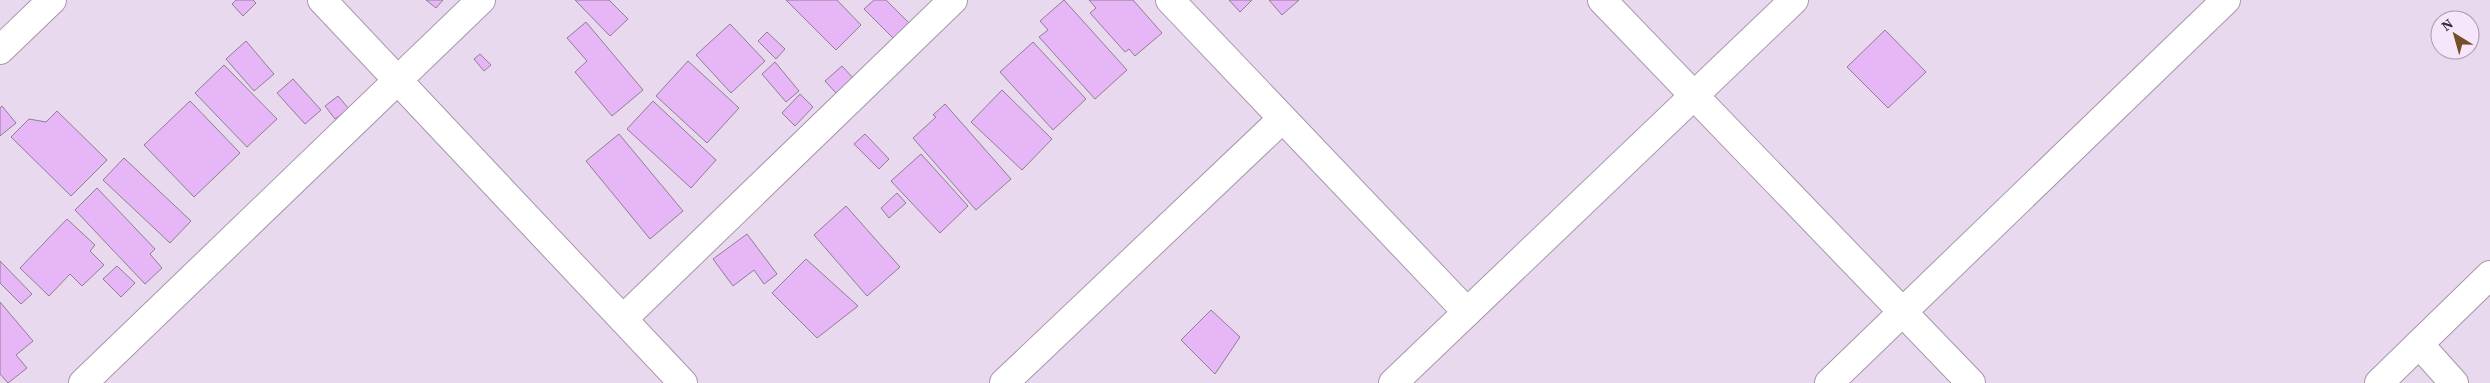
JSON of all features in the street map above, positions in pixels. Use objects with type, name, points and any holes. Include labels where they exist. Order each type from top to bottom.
[{"type":"street","points":[[0,50],[52,0]]},
{"type":"street","points":[[322,0],[683,383]]},
{"type":"street","points":[[83,383],[481,0]]},
{"type":"street","points":[[623,319],[952,0]]},
{"type":"street","points":[[1170,0],[1467,312]]},
{"type":"street","points":[[1602,0],[1971,383]]},
{"type":"street","points":[[1393,383],[1794,0]]},
{"type":"street","points":[[1829,383],[2226,0]]},
{"type":"street","points":[[1004,383],[1282,118]]},
{"type":"street","points":[[2379,383],[2490,275]]},
{"type":"street","points":[[2419,344],[2454,383]]},
{"type":"building","points":[[236,0],[253,0],[256,3],[243,16],[232,4]]},
{"type":"building","points":[[426,0],[443,0],[436,8]]},
{"type":"building","points":[[575,0],[609,0],[628,19],[610,36]]},
{"type":"building","points":[[786,0],[837,0],[861,25],[836,50]]},
{"type":"building","points":[[874,0],[886,0],[909,23],[893,38],[864,9]]},
{"type":"building","points":[[1064,0],[1127,70],[1095,99],[1039,37],[1048,30],[1040,21]]},
{"type":"building","points":[[1089,0],[1133,0],[1162,33],[1135,56],[1129,49],[1125,52],[1090,13],[1096,8]]},
{"type":"building","points":[[1229,0],[1252,0],[1240,12]]},
{"type":"building","points":[[1269,0],[1299,0],[1282,15]]},
{"type":"building","points":[[586,22],[643,90],[612,116],[575,72],[587,61],[567,38]]},
{"type":"building","points":[[730,24],[765,61],[731,93],[696,55]]},
{"type":"building","points":[[1885,30],[1926,72],[1888,108],[1847,67]]},
{"type":"building","points":[[767,32],[785,49],[776,59],[758,41]]},
{"type":"building","points":[[246,41],[274,74],[254,91],[226,59]]},
{"type":"building","points":[[1033,42],[1086,99],[1053,130],[1000,72]]},
{"type":"building","points":[[480,54],[491,65],[484,71],[474,59]]},
{"type":"building","points":[[688,61],[739,108],[707,143],[656,96]]},
{"type":"building","points":[[775,62],[799,91],[786,102],[762,74]]},
{"type":"building","points":[[224,65],[277,119],[247,147],[195,93]]},
{"type":"building","points":[[842,66],[853,78],[836,93],[825,81]]},
{"type":"building","points":[[293,79],[321,110],[305,124],[277,93]]},
{"type":"building","points":[[1002,90],[1052,139],[1022,170],[971,122]]},
{"type":"building","points":[[800,94],[813,107],[795,126],[782,113]]},
{"type":"building","points":[[338,96],[349,109],[335,119],[325,106]]},
{"type":"building","points":[[190,101],[240,153],[194,197],[144,145]]},
{"type":"building","points":[[653,101],[716,160],[691,188],[627,129]]},
{"type":"building","points":[[945,104],[1011,179],[976,210],[913,138],[936,117],[933,115]]},
{"type":"building","points":[[2,106],[16,123],[0,136],[0,108]]},
{"type":"building","points":[[57,111],[107,160],[71,196],[11,137],[29,119],[46,122]]},
{"type":"building","points":[[619,134],[683,211],[650,239],[586,161]]},
{"type":"building","points":[[865,134],[889,159],[879,169],[854,144]]},
{"type":"building","points":[[921,154],[968,206],[940,233],[891,181]]},
{"type":"building","points":[[124,158],[191,221],[170,243],[103,180]]},
{"type":"building","points":[[97,188],[155,249],[150,254],[162,268],[145,284],[75,210]]},
{"type":"building","points":[[897,193],[906,203],[889,218],[881,208]]},
{"type":"building","points":[[846,206],[900,267],[867,296],[814,235]]},
{"type":"building","points":[[67,219],[95,245],[90,251],[104,265],[82,286],[70,274],[49,296],[20,268]]},
{"type":"building","points":[[747,234],[777,274],[764,284],[754,270],[733,286],[713,259]]},
{"type":"building","points":[[806,259],[858,306],[817,338],[772,293]]},
{"type":"building","points":[[0,261],[32,294],[21,304],[0,283]]},
{"type":"building","points":[[117,266],[135,283],[121,297],[103,279]]},
{"type":"building","points":[[0,302],[33,341],[16,355],[27,368],[8,383],[0,374]]},
{"type":"building","points":[[1211,310],[1240,337],[1215,374],[1181,340]]}]
